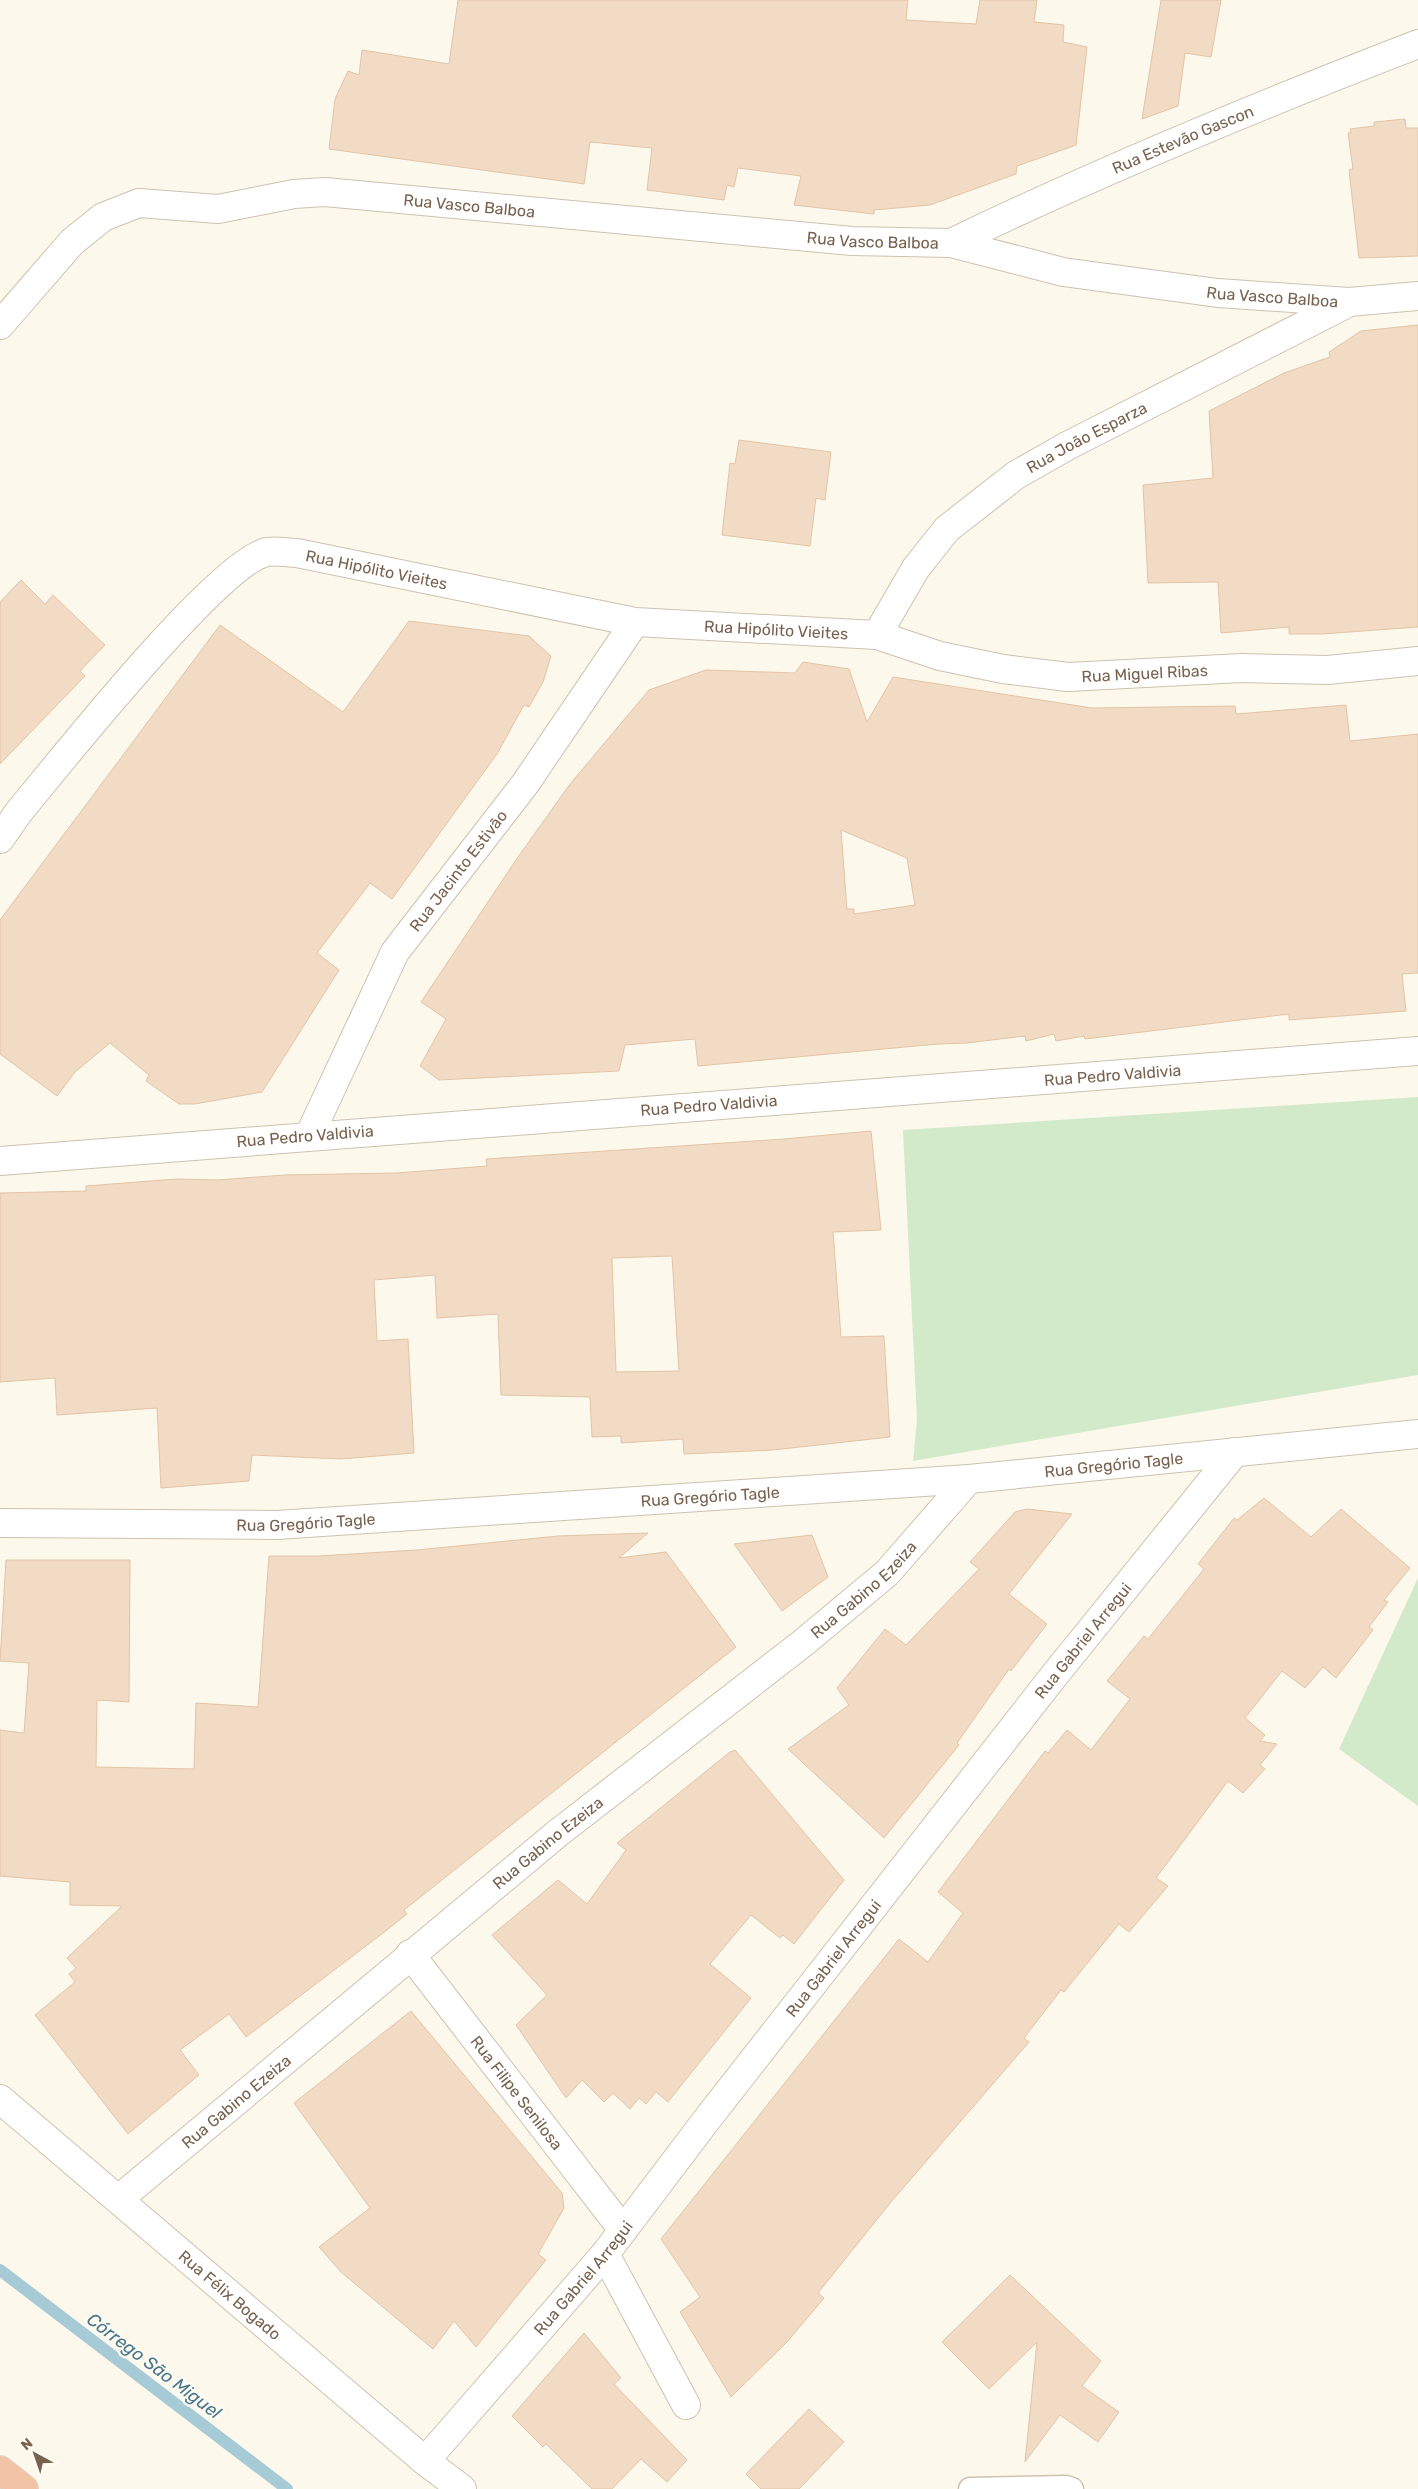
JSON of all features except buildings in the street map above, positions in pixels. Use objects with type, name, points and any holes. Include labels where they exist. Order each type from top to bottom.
[{"type":"highway","points":[[0,2470],[24,2489]]},
{"type":"street","name":"Rua Estevão Gascon","points":[[950,243],[1102,173],[1418,44]]},
{"type":"street","name":"Rua Vasco Balboa","points":[[0,325],[72,242],[103,217],[139,203],[218,209],[294,194],[325,192],[852,241],[950,243],[1063,272],[1218,293],[1349,302],[1418,296]]},
{"type":"street","name":"Rua João Esparza","points":[[876,635],[916,568],[947,529],[1016,475],[1069,445],[1349,302]]},
{"type":"street","name":"Rua Hipólito Vieites","points":[[0,839],[24,806],[173,632],[215,588],[246,562],[266,552],[297,553],[635,622],[876,635]]},
{"type":"street","name":"Rua Jacinto Estivão","points":[[310,1134],[395,952],[525,784],[635,622]]},
{"type":"street","name":"Rua Miguel Ribas","points":[[876,635],[940,656],[1003,669],[1068,677],[1242,668],[1328,670],[1418,662]]},
{"type":"street","name":"Rua Pedro Valdivia","points":[[0,1161],[310,1134],[1041,1082],[1418,1051]]},
{"type":"street","name":"Rua Gregório Tagle","points":[[0,1523],[277,1525],[969,1479],[1418,1434]]},
{"type":"street","name":"Rua Gabriel Arregui","points":[[425,2461],[605,2254],[1053,1677],[1235,1452]]},
{"type":"street","name":"Rua Gabino Ezeiza","points":[[120,2198],[410,1954],[558,1833],[803,1643],[887,1573],[969,1479]]},
{"type":"street","name":"Rua Filipe Senilosa","points":[[410,1954],[622,2230]]},
{"type":"street","name":"Rua Félix Bogado","points":[[0,2098],[57,2149],[120,2198],[425,2461],[462,2489]]},
{"type":"street","points":[[605,2254],[686,2405]]},
{"type":"lane","points":[[970,2489],[1047,2487],[1072,2489]]},
{"type":"green space","points":[[1418,1097],[1418,1375],[913,1461],[917,1420],[903,1130]]},
{"type":"green space","points":[[1418,1578],[1418,1806],[1339,1749]]},
{"type":"waterway","name":"Córrego São Miguel","points":[[0,2270],[287,2489]]}]
